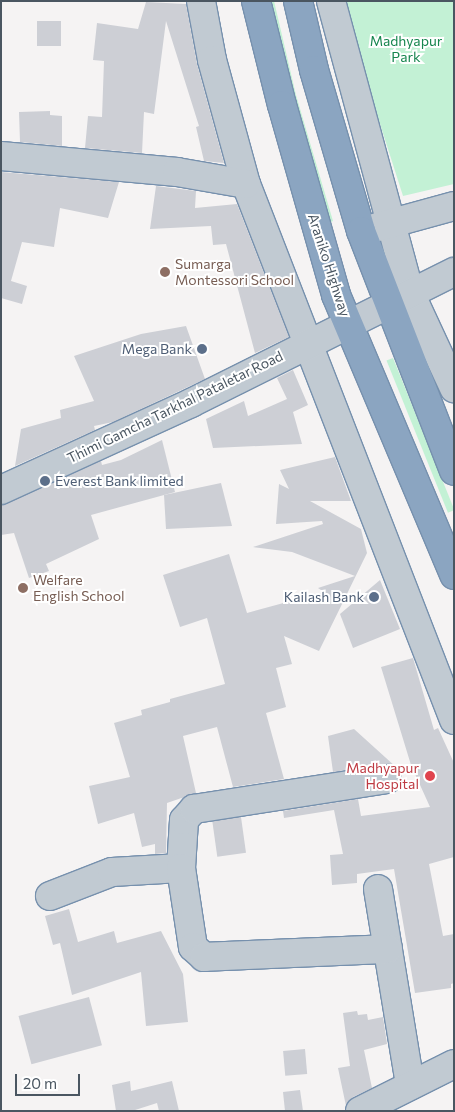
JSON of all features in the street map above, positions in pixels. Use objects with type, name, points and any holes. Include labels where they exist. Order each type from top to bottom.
[{"type":"highway","name":"Araniko Highway","points":[[256,1],[287,124],[336,295],[454,575]]},
{"type":"highway","points":[[298,1],[314,70],[361,231],[399,299],[454,471]]},
{"type":"street","points":[[201,1],[212,60],[246,184],[454,720]]},
{"type":"street","points":[[331,1],[391,226],[399,299],[454,388]]},
{"type":"street","points":[[1,156],[178,172],[246,184]]},
{"type":"street","points":[[361,231],[391,226],[454,206]]},
{"type":"street","name":"Thimi Gamcha Tarkhal Pataletar Road","points":[[1,490],[191,403],[348,322],[454,272]]},
{"type":"street","points":[[387,779],[194,809],[184,820],[182,868],[193,946],[204,957],[388,949]]},
{"type":"street","points":[[50,896],[112,872],[182,868]]},
{"type":"street","points":[[378,889],[410,1085]]},
{"type":"street","points":[[360,1111],[454,1064]]},
{"type":"green space","points":[[269,1],[274,1],[296,95],[333,221],[329,223],[290,97]]},
{"type":"green space","name":"Madhyapur Park","points":[[344,1],[454,1],[454,184],[403,196],[359,58]]},
{"type":"green space","points":[[393,358],[454,509],[448,513],[387,361]]},
{"type":"building","points":[[146,2],[186,4],[197,64],[224,163],[204,161],[196,127],[199,126],[166,21],[154,114],[144,112],[142,153],[85,148],[88,116],[102,117],[104,61],[93,60],[97,23],[138,29]]},
{"type":"building","points":[[37,21],[61,21],[61,46],[37,46]]},
{"type":"building","points":[[50,111],[50,115],[62,116],[62,146],[20,142],[19,112]]},
{"type":"building","points":[[1,172],[119,182],[108,218],[60,208],[54,247],[22,242],[11,281],[27,286],[22,304],[1,298]]},
{"type":"building","points":[[156,186],[196,191],[195,208],[237,204],[289,337],[255,353],[226,244],[213,245],[211,226],[150,229]]},
{"type":"building","points":[[186,326],[205,379],[113,422],[94,426],[95,430],[15,466],[21,429],[61,418],[60,410],[94,401],[74,356],[141,334]]},
{"type":"building","points":[[293,370],[308,405],[293,412],[302,444],[213,448],[206,419],[244,401],[248,416],[287,399],[277,378]]},
{"type":"building","points":[[162,440],[175,492],[91,515],[99,539],[46,564],[49,571],[29,578],[14,533],[1,535],[1,505],[101,461],[102,465],[121,460]]},
{"type":"building","points":[[335,457],[351,501],[310,501],[361,529],[367,553],[319,651],[284,636],[292,664],[276,668],[286,707],[266,713],[284,779],[233,787],[217,727],[183,736],[196,793],[167,803],[166,853],[155,854],[155,844],[142,847],[134,813],[98,824],[89,786],[130,777],[114,723],[142,715],[141,710],[170,702],[170,699],[225,684],[207,618],[180,627],[163,575],[229,554],[247,613],[324,592],[318,588],[355,576],[292,552],[253,547],[323,524],[322,521],[276,524],[279,484],[289,489],[280,470]]},
{"type":"building","points":[[221,483],[232,526],[166,529],[164,495]]},
{"type":"building","name":"Kailash Bank","points":[[380,580],[400,629],[353,648],[340,614]]},
{"type":"building","points":[[413,658],[434,730],[438,728],[454,763],[454,857],[429,864],[443,936],[454,934],[454,983],[451,984],[451,988],[415,993],[394,869],[357,874],[357,883],[332,885],[330,855],[343,854],[334,810],[284,818],[283,811],[358,799],[361,816],[430,807],[411,765],[381,667]]},
{"type":"building","points":[[354,729],[396,767],[385,764],[333,772],[328,736]]},
{"type":"building","points":[[241,817],[246,853],[217,857],[212,821]]},
{"type":"building","points":[[69,909],[78,942],[114,931],[117,943],[161,931],[183,974],[188,1022],[146,1026],[141,972],[72,995],[60,943],[53,945],[45,916]]},
{"type":"building","points":[[89,997],[102,1045],[31,1064],[18,1016]]},
{"type":"building","points":[[357,1011],[358,1015],[367,1014],[368,1020],[383,1017],[387,1044],[364,1050],[372,1088],[353,1097],[346,1106],[338,1068],[350,1066],[343,1013]]},
{"type":"building","points":[[305,1049],[307,1074],[285,1076],[283,1051]]},
{"type":"building","points":[[130,1081],[131,1091],[172,1081],[179,1111],[159,1111],[157,1103],[132,1111],[116,1111],[112,1085]]},
{"type":"building","points":[[300,1090],[303,1111],[285,1111],[283,1092]]},
{"type":"place","name":"Sumarga Montessori School","points":[[165,272]]},
{"type":"place","name":"Mega Bank","points":[[202,349]]},
{"type":"place","name":"Everest Bank limited","points":[[45,481]]},
{"type":"place","name":"Welfare English School","points":[[23,588]]},
{"type":"place","name":"Kailash Bank","points":[[374,597]]},
{"type":"place","name":"Madhyapur Hospital","points":[[430,776]]}]
